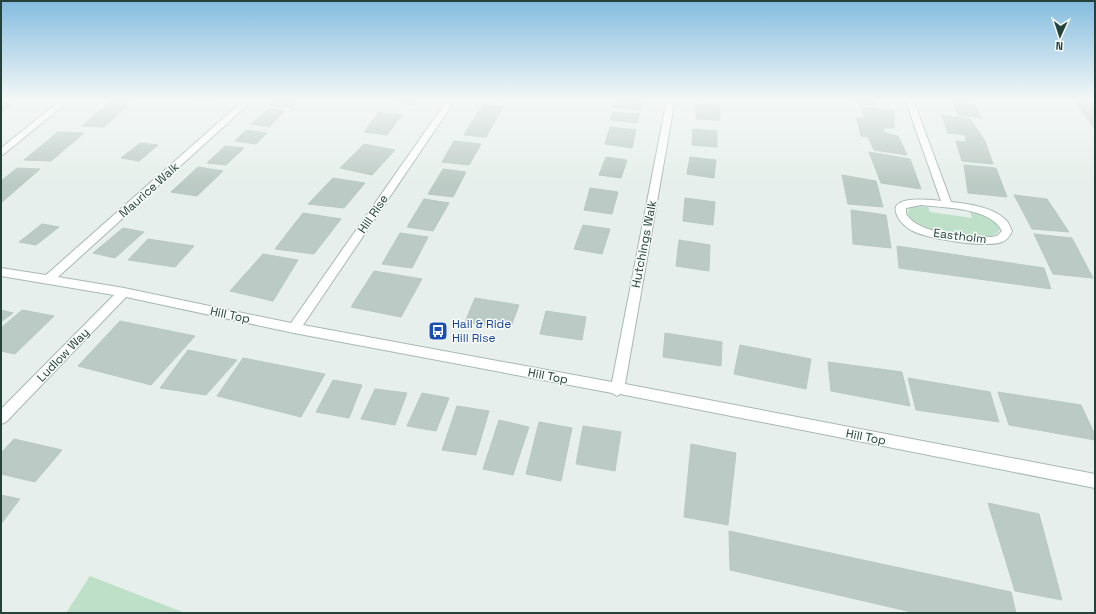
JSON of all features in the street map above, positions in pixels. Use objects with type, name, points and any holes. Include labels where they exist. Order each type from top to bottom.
[{"type":"street","points":[[1,152],[31,128]]},
{"type":"street","name":"Maurice Walk","points":[[48,280],[218,128]]},
{"type":"street","name":"Hill Rise","points":[[294,328],[432,128]]},
{"type":"street","name":"Hutchings Walk","points":[[617,390],[666,128]]},
{"type":"street","points":[[919,128],[947,206]]},
{"type":"street","name":"Eastholm","points":[[921,202],[947,206],[972,209],[994,216],[1002,222],[1007,232],[1005,236],[999,240],[991,241],[922,231],[909,224],[901,215],[900,210],[903,206],[909,203],[921,202]]},
{"type":"street","name":"Hill Top","points":[[1,272],[124,292],[294,328],[1095,481]]},
{"type":"street","name":"Ludlow Way","points":[[1,418],[124,292]]},
{"type":"green space","points":[[913,206],[928,207],[930,212],[972,218],[970,212],[979,214],[991,219],[1000,229],[995,235],[987,237],[923,228],[911,221],[907,216],[909,208]]},
{"type":"green space","points":[[90,576],[185,613],[66,613]]},
{"type":"building","points":[[367,128],[393,128],[387,135],[364,132]]},
{"type":"building","points":[[469,128],[491,128],[486,137],[464,135]]},
{"type":"building","points":[[610,128],[636,130],[632,148],[605,144]]},
{"type":"building","points":[[859,128],[883,130],[886,133],[898,136],[907,155],[874,150],[868,137],[861,136]]},
{"type":"building","points":[[864,128],[894,128],[885,128],[883,130]]},
{"type":"building","points":[[946,128],[976,128],[985,141],[965,139],[966,135],[948,133]]},
{"type":"building","points":[[693,129],[717,131],[717,147],[692,145]]},
{"type":"building","points":[[246,130],[267,133],[256,144],[235,141]]},
{"type":"building","points":[[58,132],[84,133],[51,161],[24,160]]},
{"type":"building","points":[[965,139],[985,141],[993,164],[962,161],[956,141],[967,142]]},
{"type":"building","points":[[454,141],[481,144],[469,165],[442,162]]},
{"type":"building","points":[[140,143],[158,145],[139,161],[121,158]]},
{"type":"building","points":[[364,144],[395,150],[372,175],[340,168]]},
{"type":"building","points":[[225,146],[244,148],[226,165],[207,163]]},
{"type":"building","points":[[869,152],[910,159],[921,189],[881,183]]},
{"type":"building","points":[[606,157],[627,160],[621,178],[599,175]]},
{"type":"building","points":[[690,157],[716,160],[714,178],[687,174]]},
{"type":"building","points":[[964,165],[996,168],[1007,197],[968,193]]},
{"type":"building","points":[[198,167],[223,171],[197,196],[171,192]]},
{"type":"building","points":[[17,168],[40,169],[1,203],[1,181]]},
{"type":"building","points":[[443,169],[466,172],[453,197],[428,194]]},
{"type":"building","points":[[842,175],[876,181],[883,207],[848,204]]},
{"type":"building","points":[[333,178],[365,183],[344,208],[308,204]]},
{"type":"building","points":[[590,188],[618,192],[612,214],[584,210]]},
{"type":"building","points":[[1014,195],[1047,199],[1069,232],[1032,229]]},
{"type":"building","points":[[685,198],[715,202],[713,225],[683,221]]},
{"type":"building","points":[[424,199],[449,203],[433,231],[407,227]]},
{"type":"building","points":[[851,210],[886,215],[891,248],[853,244]]},
{"type":"building","points":[[303,213],[341,219],[314,254],[275,249]]},
{"type":"building","points":[[42,224],[59,227],[36,245],[19,242]]},
{"type":"building","points":[[583,225],[610,229],[602,254],[574,249]]},
{"type":"building","points":[[123,228],[144,232],[115,258],[93,253]]},
{"type":"building","points":[[400,233],[428,237],[412,268],[382,264]]},
{"type":"building","points":[[1034,234],[1072,238],[1093,278],[1053,274]]},
{"type":"building","points":[[148,239],[194,246],[175,267],[128,260]]},
{"type":"building","points":[[679,240],[710,245],[709,271],[676,266]]},
{"type":"building","points":[[897,246],[1044,268],[1051,289],[899,268]]},
{"type":"building","points":[[263,254],[298,260],[273,301],[230,291]]},
{"type":"building","points":[[374,271],[422,279],[401,317],[351,307]]},
{"type":"building","points":[[475,298],[519,305],[510,329],[465,322]]},
{"type":"building","points":[[1,310],[13,313],[1,322]]},
{"type":"building","points":[[22,310],[54,316],[15,354],[1,351],[1,328]]},
{"type":"building","points":[[546,311],[586,317],[582,340],[540,334]]},
{"type":"building","points":[[120,321],[195,336],[151,385],[78,366]]},
{"type":"building","points":[[665,333],[722,342],[721,366],[663,357]]},
{"type":"building","points":[[740,345],[811,359],[806,389],[734,374]]},
{"type":"building","points":[[188,350],[237,360],[206,395],[160,388]]},
{"type":"building","points":[[243,358],[325,374],[301,417],[217,396]]},
{"type":"building","points":[[828,362],[902,372],[910,406],[831,391]]},
{"type":"building","points":[[908,378],[990,392],[999,422],[916,410]]},
{"type":"building","points":[[333,380],[362,385],[349,418],[316,412]]},
{"type":"building","points":[[375,389],[407,393],[395,425],[361,419]]},
{"type":"building","points":[[998,392],[1081,405],[1095,435],[1095,440],[1009,425]]},
{"type":"building","points":[[422,393],[449,398],[436,431],[407,426]]},
{"type":"building","points":[[457,406],[489,411],[476,455],[442,450]]},
{"type":"building","points":[[499,420],[529,427],[513,475],[483,469]]},
{"type":"building","points":[[539,422],[572,428],[561,481],[526,474]]},
{"type":"building","points":[[583,426],[621,432],[615,471],[576,464]]},
{"type":"building","points":[[14,439],[62,450],[35,482],[1,474],[1,453]]},
{"type":"building","points":[[691,444],[736,453],[728,525],[684,517]]},
{"type":"building","points":[[1,495],[20,499],[1,524]]},
{"type":"building","points":[[988,503],[1039,514],[1062,600],[1015,591]]},
{"type":"building","points":[[729,531],[1011,592],[1016,613],[916,613],[730,570]]},
{"type":"place","name":"Hail & Ride Hill Rise","points":[[438,331]]}]
